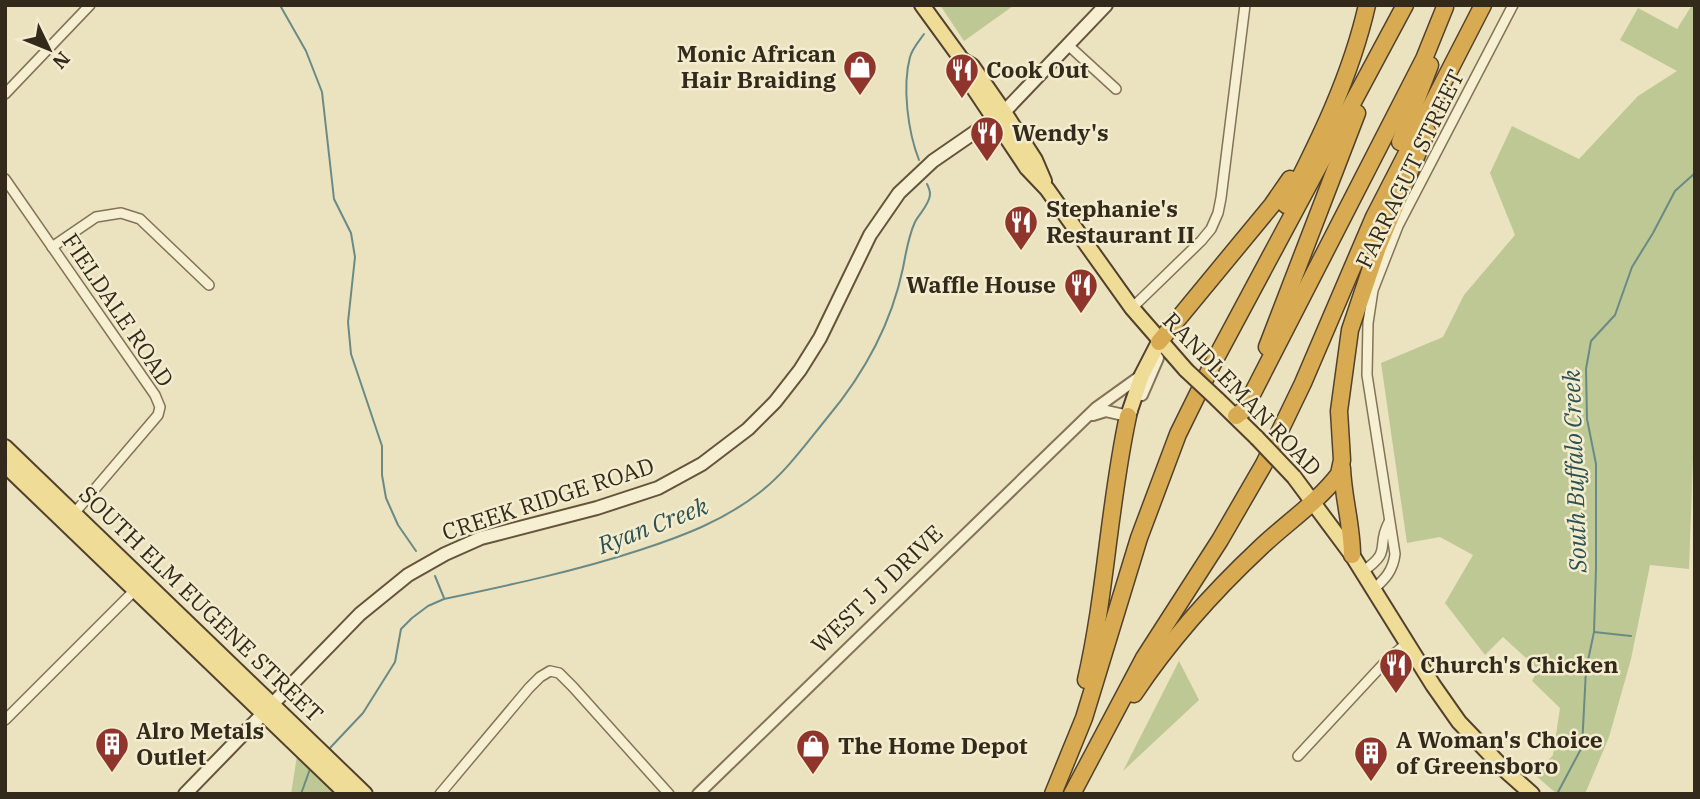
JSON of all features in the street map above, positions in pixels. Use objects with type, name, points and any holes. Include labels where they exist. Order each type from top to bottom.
[{"type":"highway","points":[[1210,369],[1216,343],[1328,121],[1357,42],[1367,5]]},
{"type":"highway","points":[[1072,794],[1143,658],[1220,540],[1264,464],[1303,383],[1374,217],[1484,5]]},
{"type":"highway","points":[[1352,555],[1352,536],[1343,486],[1339,411],[1350,330],[1378,247],[1484,5]]},
{"type":"highway","points":[[1374,217],[1385,178],[1429,71],[1445,6]]},
{"type":"highway","points":[[1236,416],[1244,410],[1297,311],[1424,60],[1445,6]]},
{"type":"highway","points":[[1236,416],[1238,406],[1274,331],[1346,139],[1402,10]]},
{"type":"highway","points":[[1053,794],[1084,718],[1156,489],[1178,434],[1402,10]]},
{"type":"highway","points":[[1162,344],[1272,205],[1328,121]]},
{"type":"highway","points":[[1084,718],[1082,699],[1097,627],[1128,416]]},
{"type":"highway","points":[[1092,754],[1112,733],[1155,663],[1197,611],[1256,551],[1334,481],[1339,474],[1342,460]]},
{"type":"main road","name":"RANDLEMAN ROAD","points":[[922,5],[962,60],[972,66],[999,115],[1035,160],[1047,189],[1132,308],[1162,344],[1294,477],[1352,555],[1437,691],[1467,731],[1532,794]]},
{"type":"main road","name":"CREEK RIDGE ROAD","points":[[185,794],[369,606],[408,575],[430,561],[481,538],[597,508],[650,491],[693,470],[733,442],[763,415],[800,370],[820,338],[870,235],[892,202],[933,161],[999,115],[1107,5]]},
{"type":"main road","name":"WEST J J DRIVE","points":[[1128,416],[1142,375],[1162,344]]},
{"type":"main road","name":"SOUTH ELM EUGENE STREET","points":[[5,447],[69,518]]},
{"type":"main road","name":"SOUTH ELM EUGENE STREET","points":[[5,465],[69,518],[338,777],[365,794]]},
{"type":"main road","name":"SOUTH ELM EUGENE STREET","points":[[338,777],[347,794]]},
{"type":"street","points":[[5,93],[90,5]]},
{"type":"street","points":[[1132,308],[1201,241],[1218,214],[1245,5]]},
{"type":"street","name":"FARRAGUT STREET","points":[[1373,590],[1388,576],[1394,561],[1394,544],[1367,375],[1368,323],[1373,290],[1398,226],[1513,5]]},
{"type":"street","points":[[1068,46],[1116,89]]},
{"type":"street","name":"FIELDALE ROAD","points":[[5,179],[160,407],[158,415],[69,518]]},
{"type":"street","points":[[52,247],[96,217],[121,213],[140,219],[209,285]]},
{"type":"street","points":[[1087,418],[1103,411],[1128,416],[1140,399],[1162,344]]},
{"type":"street","name":"WEST J J DRIVE","points":[[698,794],[1101,404],[1142,375]]},
{"type":"street","name":"FARRAGUT STREET","points":[[1362,572],[1380,558],[1384,531],[1389,522]]},
{"type":"street","points":[[5,720],[139,585]]},
{"type":"street","points":[[1298,756],[1387,660],[1407,643]]},
{"type":"street","points":[[440,794],[529,688],[550,671],[559,673],[573,687],[669,794]]},
{"type":"green space","points":[[940,5],[1013,5],[1013,6],[964,41]]},
{"type":"green space","points":[[1692,5],[1695,5],[1695,457],[1689,569],[1650,565],[1631,659],[1609,737],[1585,794],[1557,794],[1535,775],[1553,755],[1560,708],[1532,681],[1538,669],[1503,637],[1485,655],[1445,603],[1473,555],[1440,537],[1407,543],[1381,363],[1443,337],[1464,295],[1515,235],[1490,173],[1512,126],[1579,159],[1638,96],[1677,71],[1620,40],[1638,8],[1677,29]]},
{"type":"green space","points":[[1179,661],[1199,700],[1123,771]]},
{"type":"green space","points":[[297,756],[336,794],[291,794]]},
{"type":"waterway","points":[[281,7],[306,51],[322,92],[334,199],[351,233],[355,257],[348,322],[351,354],[382,446],[382,475],[386,498],[398,525],[416,551]]},
{"type":"waterway","name":"Ryan Creek","points":[[919,160],[909,123],[906,82],[911,54],[924,34]]},
{"type":"waterway","name":"South Buffalo Creek","points":[[1557,794],[1582,747],[1586,670],[1594,632],[1596,464],[1587,419],[1586,369],[1591,341],[1615,315],[1632,267],[1675,191],[1695,173]]},
{"type":"waterway","name":"Ryan Creek","points":[[329,749],[363,713],[395,662],[401,629],[428,606],[444,599],[592,565],[672,539],[731,512],[778,476],[853,384],[874,348],[898,289],[913,228],[930,198],[927,184]]},
{"type":"waterway","points":[[435,576],[444,598]]},
{"type":"waterway","points":[[1594,632],[1631,636]]},
{"type":"waterway","name":"Ryan Creek","points":[[301,794],[310,769]]},
{"type":"place","name":"Monic African Hair Braiding","points":[[860,97]]},
{"type":"place","name":"Cook Out","points":[[962,100]]},
{"type":"place","name":"Wendy's","points":[[987,163]]},
{"type":"place","name":"Stephanie's Restaurant II","points":[[1021,252]]},
{"type":"place","name":"Waffle House","points":[[1081,315]]},
{"type":"place","name":"Church's Chicken","points":[[1396,695]]},
{"type":"place","name":"Alro Metals Outlet","points":[[112,774]]},
{"type":"place","name":"The Home Depot","points":[[813,776]]},
{"type":"place","name":"A Woman's Choice of Greensboro","points":[[1371,783]]}]
